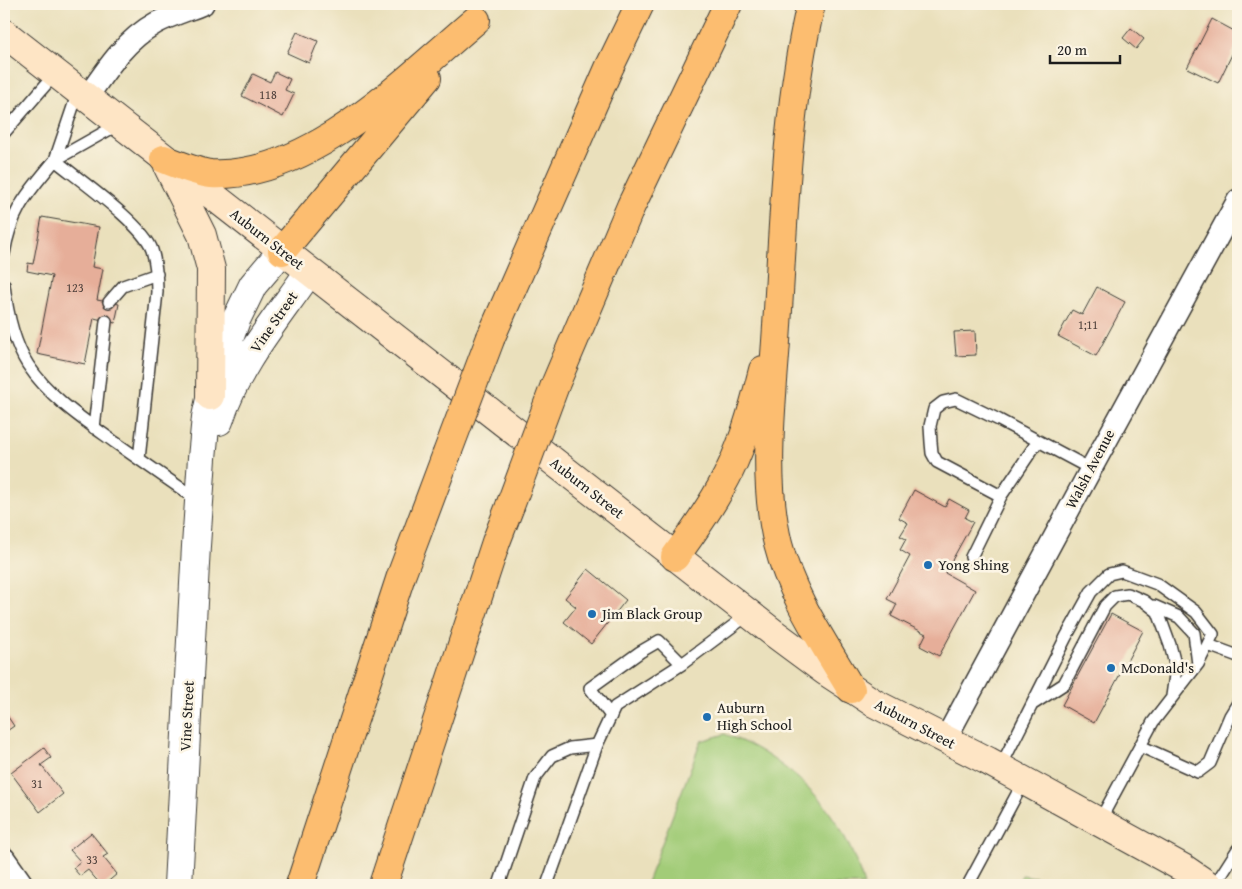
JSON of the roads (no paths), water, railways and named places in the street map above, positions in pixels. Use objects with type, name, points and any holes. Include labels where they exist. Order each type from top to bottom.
[{"type":"highway","points":[[300,885],[401,576],[491,337],[601,85],[640,4]]},
{"type":"highway","points":[[383,885],[496,542],[554,385],[631,206],[728,4]]},
{"type":"highway","points":[[811,4],[799,59],[790,121],[785,179],[770,445],[771,496],[775,528],[791,583],[850,689]]},
{"type":"highway","points":[[164,159],[210,174],[265,167],[314,148],[365,114],[483,12]]},
{"type":"highway","points":[[282,251],[483,12]]},
{"type":"highway","points":[[675,557],[707,512],[721,488],[736,454],[760,384],[779,297]]},
{"type":"main road","name":"Auburn Street","points":[[4,33],[675,557],[850,689],[1099,822],[1183,868],[1208,885]]},
{"type":"main road","points":[[164,159],[202,235],[211,269],[210,396]]},
{"type":"street","points":[[82,95],[116,56],[139,34],[157,23],[203,4]]},
{"type":"street","name":"Walsh Avenue","points":[[945,740],[1238,200]]},
{"type":"street","name":"Vine Street","points":[[178,885],[196,546],[202,458],[210,396],[229,338],[253,285],[282,251]]},
{"type":"street","name":"Vine Street","points":[[196,546],[209,466],[218,423],[225,403],[236,379],[265,333],[309,272]]},
{"type":"street","points":[[4,858],[23,885]]},
{"type":"lane","points":[[4,133],[55,74]]},
{"type":"lane","points":[[4,254],[14,216],[28,193],[55,160],[82,95]]},
{"type":"lane","points":[[55,160],[120,124]]},
{"type":"lane","points":[[55,160],[129,220],[144,235],[152,249],[157,274],[157,292],[138,459]]},
{"type":"lane","points":[[108,302],[123,286],[157,274]]},
{"type":"lane","points":[[4,285],[11,320],[20,350],[28,365],[61,402],[94,428],[199,501]]},
{"type":"lane","points":[[94,428],[106,321]]},
{"type":"lane","points":[[1001,496],[937,462],[932,453],[930,426],[934,410],[943,402],[956,399],[1091,469]]},
{"type":"lane","points":[[971,557],[1001,496],[1038,441]]},
{"type":"lane","points":[[1000,768],[1066,637],[1091,592],[1109,574],[1122,571],[1157,584],[1196,612],[1213,634],[1198,664],[1152,722],[1099,822]]},
{"type":"lane","points":[[1033,704],[1064,684],[1105,606],[1115,596],[1128,594],[1179,618],[1194,633],[1198,664]]},
{"type":"lane","points":[[1144,601],[1158,612],[1170,645],[1176,668],[1172,698]]},
{"type":"lane","points":[[547,885],[597,745],[615,707],[682,664],[749,614]]},
{"type":"lane","points":[[611,716],[590,688],[640,652],[659,642],[682,664]]},
{"type":"lane","points":[[1208,645],[1238,656]]},
{"type":"lane","points":[[1140,746],[1198,772],[1210,764],[1230,716],[1238,703]]},
{"type":"lane","points":[[499,885],[535,778],[552,756],[570,748],[597,745]]},
{"type":"lane","points":[[968,885],[1024,781]]},
{"type":"lane","points":[[1215,885],[1238,848]]},
{"type":"place","name":"Yong Shing","points":[[928,565]]},
{"type":"place","name":"Jim Black Group","points":[[592,614]]},
{"type":"place","name":"McDonald's","points":[[1111,668]]},
{"type":"place","name":"Auburn High School","points":[[707,717]]}]
